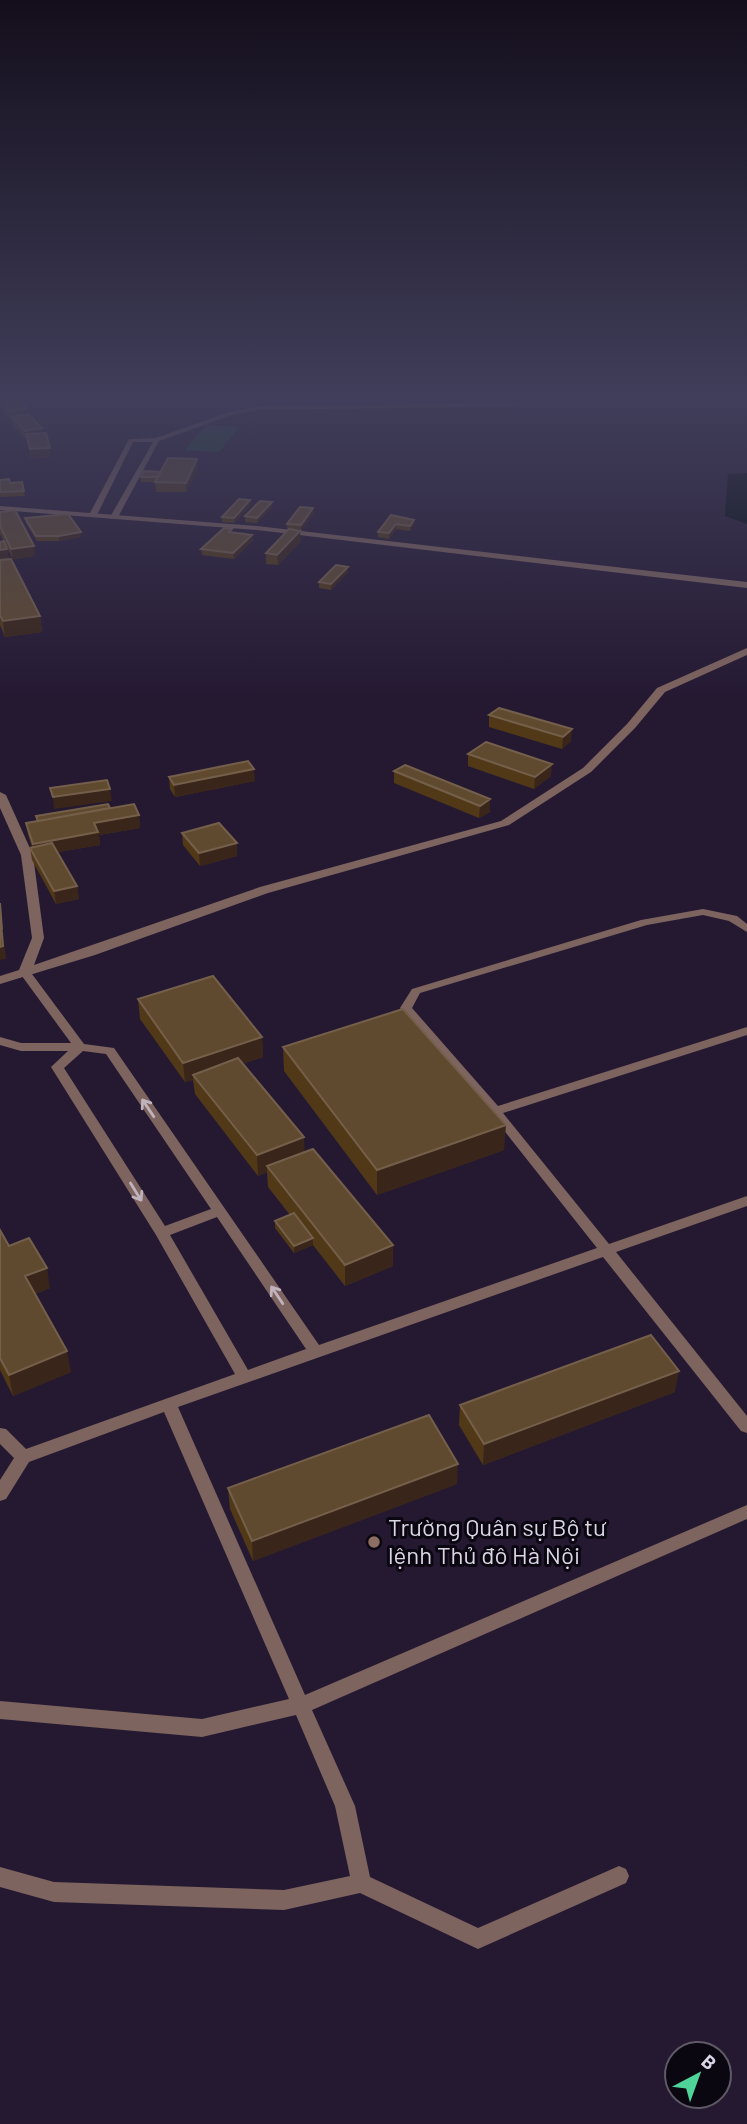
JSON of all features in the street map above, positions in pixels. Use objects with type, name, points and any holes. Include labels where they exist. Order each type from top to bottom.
[{"type":"street","points":[[0,508],[257,528],[747,585]]},
{"type":"street","points":[[0,980],[264,890],[505,822],[587,770],[631,726],[661,690],[747,651]]},
{"type":"street","points":[[0,795],[27,855],[38,938],[25,972]]},
{"type":"lane","points":[[93,515],[100,500]]},
{"type":"lane","points":[[114,517],[123,500]]},
{"type":"lane","points":[[747,929],[733,918],[703,912],[645,922],[416,990],[406,1008],[495,1111],[747,1427]]},
{"type":"lane","points":[[25,972],[80,1047]]},
{"type":"lane","points":[[495,1111],[747,1031]]},
{"type":"lane","points":[[0,1041],[21,1047],[80,1047],[110,1051],[316,1352]]},
{"type":"lane","points":[[80,1047],[57,1067],[162,1233],[244,1377]]},
{"type":"lane","points":[[0,1494],[23,1457],[747,1201]]},
{"type":"lane","points":[[162,1233],[219,1212]]},
{"type":"lane","points":[[168,1404],[345,1806],[361,1884]]},
{"type":"lane","points":[[0,1434],[23,1457]]},
{"type":"lane","points":[[0,1710],[201,1728],[302,1705],[747,1512]]},
{"type":"lane","points":[[0,1877],[54,1892],[284,1900],[361,1884],[478,1939],[619,1876]]},
{"type":"shaded area","points":[[726,500],[747,500],[747,524],[725,516]]},
{"type":"building","points":[[238,500],[250,500],[234,518],[222,517]]},
{"type":"building","points":[[260,501],[272,502],[257,518],[245,516]]},
{"type":"building","points":[[300,507],[313,508],[301,525],[287,524]]},
{"type":"building","points":[[15,510],[34,546],[11,549],[0,526],[0,512]]},
{"type":"building","points":[[68,514],[81,532],[36,536],[25,518]]},
{"type":"building","points":[[391,515],[414,520],[410,526],[396,524],[389,533],[378,532]]},
{"type":"building","points":[[224,528],[232,529],[229,532],[252,535],[233,553],[201,549]]},
{"type":"building","points":[[289,529],[300,531],[277,555],[266,553]]},
{"type":"building","points":[[4,541],[7,549],[0,550],[0,542]]},
{"type":"building","points":[[11,559],[40,616],[3,621],[0,615],[0,560]]},
{"type":"building","points":[[336,565],[348,567],[331,584],[319,582]]},
{"type":"building","points":[[499,708],[572,729],[563,737],[489,715]]},
{"type":"building","points":[[486,742],[552,764],[535,777],[468,754]]},
{"type":"building","points":[[248,761],[254,769],[174,785],[169,777]]},
{"type":"building","points":[[405,765],[490,799],[480,806],[394,771]]},
{"type":"building","points":[[107,780],[110,789],[53,797],[50,788]]},
{"type":"building","points":[[108,804],[110,808],[38,821],[36,816]]},
{"type":"building","points":[[134,804],[139,815],[94,823],[98,832],[33,844],[26,823]]},
{"type":"building","points":[[219,823],[237,843],[199,853],[182,833]]},
{"type":"building","points":[[52,843],[77,886],[54,891],[30,848]]},
{"type":"building","points":[[0,924],[3,946],[0,947]]},
{"type":"building","points":[[213,976],[262,1037],[183,1063],[138,999]]},
{"type":"building","points":[[403,1009],[506,1125],[377,1170],[283,1047]]},
{"type":"building","points":[[238,1058],[304,1137],[257,1155],[193,1075]]},
{"type":"building","points":[[313,1149],[393,1245],[345,1265],[267,1166]]},
{"type":"building","points":[[294,1213],[313,1238],[294,1246],[275,1221]]},
{"type":"building","points":[[0,1230],[9,1246],[29,1238],[47,1268],[25,1276],[67,1351],[9,1375],[0,1358]]},
{"type":"building","points":[[651,1335],[679,1371],[484,1444],[460,1405]]},
{"type":"building","points":[[429,1415],[458,1464],[252,1541],[228,1488]]},
{"type":"place","name":"Trường Quân sự Bộ tư lệnh Thủ đô Hà Nội","points":[[374,1542]]}]
